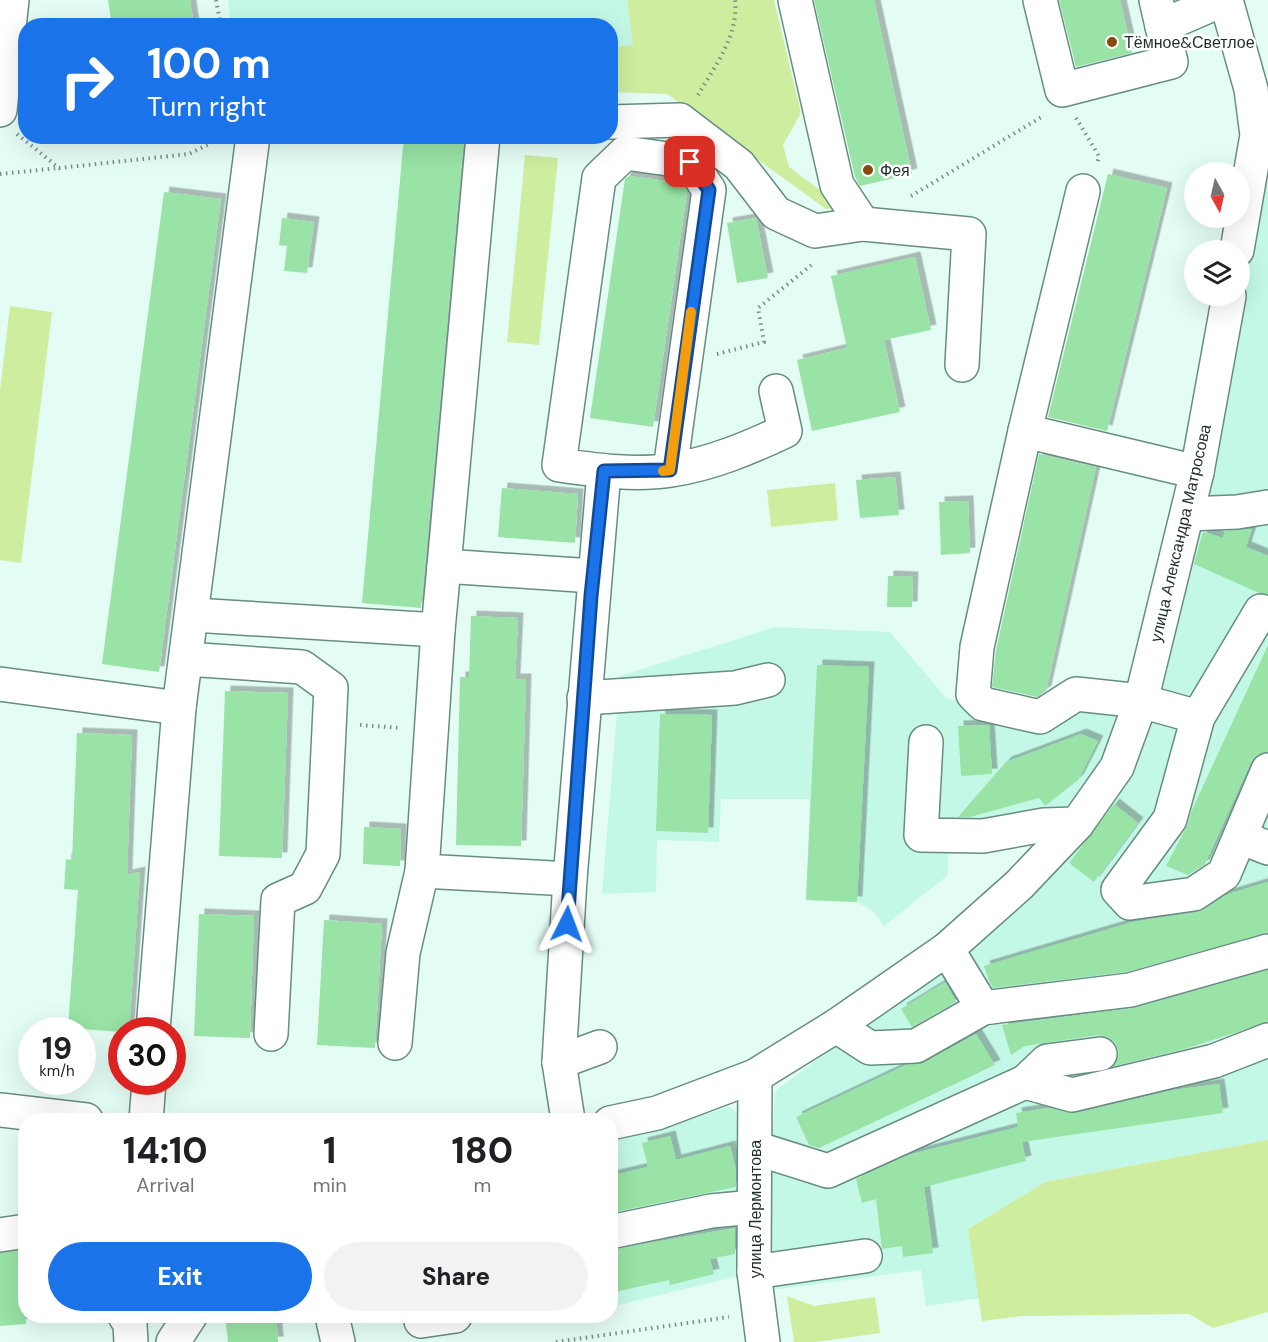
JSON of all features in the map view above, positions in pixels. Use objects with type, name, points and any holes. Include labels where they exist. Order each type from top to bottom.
[{"type":"street","points":[[4,118],[12,0]]},
{"type":"street","points":[[795,0],[837,185],[863,224]]},
{"type":"street","points":[[1040,0],[1062,90],[1171,62],[1159,13],[1224,0],[1251,89],[1257,135],[1239,240]]},
{"type":"street","points":[[618,122],[680,120],[739,165],[776,213],[815,231],[863,224],[969,234],[962,365]]},
{"type":"street","points":[[154,1017],[179,708],[193,615],[252,144]]},
{"type":"street","points":[[395,1043],[403,953],[422,871],[438,630],[482,144]]},
{"type":"street","points":[[670,470],[709,190],[690,162],[625,153],[599,178],[560,465],[604,471],[670,470],[736,453],[785,431],[776,392]]},
{"type":"street","points":[[1083,191],[1024,431],[976,647],[973,694],[983,704],[1040,717],[1076,694],[1141,701],[1198,717]]},
{"type":"street","name":"улица Александра Матросова","points":[[618,1121],[657,1113],[755,1076],[836,1026],[947,949],[1019,885],[1077,824],[1117,767],[1141,701],[1188,514],[1226,306]]},
{"type":"street","points":[[1024,431],[1197,472]]},
{"type":"street","points":[[567,1113],[559,1062],[593,576],[604,471]]},
{"type":"street","points":[[1188,514],[1237,512],[1268,507]]},
{"type":"street","points":[[444,566],[593,576]]},
{"type":"street","points":[[1261,610],[1198,717],[1170,819],[1118,890],[1130,903],[1194,894],[1224,874],[1254,843],[1268,770]]},
{"type":"street","points":[[193,615],[438,630]]},
{"type":"street","points":[[186,659],[302,667],[331,688],[323,854],[305,888],[278,900],[271,1034]]},
{"type":"street","points":[[584,699],[735,688],[768,680]]},
{"type":"street","points":[[0,684],[179,708]]},
{"type":"street","points":[[926,742],[921,835],[983,836],[1044,825],[1077,824]]},
{"type":"street","points":[[422,871],[570,879]]},
{"type":"street","points":[[947,949],[983,1008]]},
{"type":"street","points":[[836,1026],[870,1048],[916,1046],[983,1008],[1130,990],[1268,951]]},
{"type":"street","points":[[1024,1082],[1072,1095],[1214,1061],[1268,1040]]},
{"type":"street","points":[[559,1062],[600,1047]]},
{"type":"street","points":[[755,1148],[828,1172],[1024,1082],[1047,1061],[1100,1054]]},
{"type":"street","name":"улица Лермонтова","points":[[755,1076],[754,1272],[761,1327]]},
{"type":"street","points":[[147,1113],[148,1095]]},
{"type":"street","points":[[0,1110],[26,1113]]},
{"type":"street","points":[[618,1230],[711,1211],[754,1207]]},
{"type":"street","points":[[0,1235],[18,1232]]},
{"type":"street","points":[[754,1272],[865,1256]]},
{"type":"street","points":[[129,1323],[131,1342]]},
{"type":"street","points":[[173,1342],[185,1323]]},
{"type":"street","points":[[334,1323],[338,1342]]},
{"type":"path","points":[[216,0],[219,18]]},
{"type":"path","points":[[698,96],[729,41],[736,10],[735,0]]},
{"type":"path","points":[[1072,111],[1099,156]]},
{"type":"path","points":[[4,118],[18,131]]},
{"type":"path","points":[[863,224],[1017,132]]},
{"type":"path","points":[[32,144],[58,168]]},
{"type":"path","points":[[0,174],[189,154],[208,144]]},
{"type":"path","points":[[684,362],[764,342],[758,308],[819,259]]},
{"type":"path","points":[[556,1342],[761,1327]]},
{"type":"shaded area","points":[[228,0],[627,0],[633,45],[618,46],[618,18],[230,18]]},
{"type":"shaded area","points":[[1268,166],[1268,1140],[1045,1182],[968,1229],[980,1298],[926,1306],[921,1270],[772,1290],[768,1212],[775,1091],[1027,903],[1133,767],[1197,523],[1240,306],[1250,306],[1250,257]]},
{"type":"shaded area","points":[[775,627],[890,632],[946,698],[1042,716],[1071,697],[1119,706],[1100,764],[1065,809],[983,823],[948,821],[948,875],[884,926],[873,911],[857,902],[806,900],[810,799],[721,799],[719,842],[657,840],[656,892],[602,894],[620,676]]},
{"type":"shaded area","points":[[729,1107],[745,1118],[746,1274],[618,1305],[618,1140]]},
{"type":"green space","points":[[627,0],[774,0],[801,113],[783,145],[789,167],[843,207],[826,209],[667,94],[618,92],[618,46],[633,45]]},
{"type":"green space","points":[[525,155],[558,158],[539,345],[507,342]]},
{"type":"green space","points":[[10,306],[52,312],[21,563],[0,560],[0,391]]},
{"type":"green space","points":[[835,483],[838,520],[771,527],[767,490]]},
{"type":"green space","points":[[1268,1140],[1268,1312],[1213,1328],[1189,1314],[1022,1316],[982,1321],[968,1229],[1045,1182]]},
{"type":"green space","points":[[787,1296],[814,1306],[875,1297],[880,1333],[816,1342],[794,1342]]},
{"type":"building","points":[[108,0],[190,0],[193,18],[111,18]]},
{"type":"building","points":[[814,0],[874,0],[912,174],[860,186],[855,177]]},
{"type":"building","points":[[1059,0],[1120,0],[1132,53],[1076,67]]},
{"type":"building","points":[[403,144],[463,144],[421,608],[362,603]]},
{"type":"building","points":[[1108,174],[1167,188],[1107,431],[1048,417]]},
{"type":"building","points":[[629,176],[681,183],[687,191],[653,427],[590,418],[625,179]]},
{"type":"building","points":[[164,192],[221,199],[159,672],[102,664]]},
{"type":"building","points":[[282,218],[314,222],[307,273],[284,271],[287,246],[279,245]]},
{"type":"building","points":[[756,218],[768,278],[737,283],[727,223]]},
{"type":"building","points":[[915,257],[931,330],[884,340],[900,412],[812,431],[797,360],[847,348],[831,276]]},
{"type":"building","points":[[1039,454],[1096,467],[1046,691],[1037,697],[992,687],[996,650]]},
{"type":"building","points":[[895,477],[899,515],[860,518],[856,480]]},
{"type":"building","points":[[502,488],[578,494],[575,543],[498,537]]},
{"type":"building","points":[[968,501],[970,553],[941,555],[939,502]]},
{"type":"building","points":[[1252,529],[1246,547],[1268,556],[1268,594],[1259,593],[1194,564],[1203,532],[1223,538],[1225,531]]},
{"type":"building","points":[[888,576],[913,577],[912,607],[887,607]]},
{"type":"building","points":[[471,616],[518,618],[515,679],[526,679],[521,846],[456,845],[460,677],[469,677]]},
{"type":"building","points":[[1268,645],[1268,752],[1257,755],[1251,762],[1205,864],[1188,875],[1166,866],[1188,824],[1192,810]]},
{"type":"building","points":[[817,665],[869,667],[857,902],[806,900]]},
{"type":"building","points":[[225,691],[288,693],[282,858],[219,856]]},
{"type":"building","points":[[660,714],[712,715],[708,833],[656,831]]},
{"type":"building","points":[[989,725],[992,774],[961,776],[958,726]]},
{"type":"building","points":[[77,733],[132,735],[127,875],[140,872],[130,1017],[108,1017],[108,1031],[96,1030],[96,1017],[69,1017],[78,890],[64,889],[66,859],[72,860]]},
{"type":"building","points":[[1081,734],[1098,741],[1078,780],[1045,806],[1039,798],[970,817],[958,817],[1006,762]]},
{"type":"building","points":[[1114,804],[1138,823],[1094,882],[1069,863]]},
{"type":"building","points":[[364,827],[401,829],[400,866],[363,864]]},
{"type":"building","points":[[1268,882],[1268,933],[1126,972],[993,988],[984,966],[1133,922],[1197,912],[1228,894]]},
{"type":"building","points":[[199,914],[254,916],[250,1038],[194,1036]]},
{"type":"building","points":[[324,920],[382,924],[375,1048],[317,1045]]},
{"type":"building","points":[[1268,970],[1268,1022],[1188,1048],[1114,1066],[1119,1052],[1115,1043],[1108,1037],[1098,1035],[1025,1046],[1011,1055],[1002,1025],[1135,1008]]},
{"type":"building","points":[[945,982],[956,1002],[912,1027],[901,1009]]},
{"type":"building","points":[[976,1034],[995,1065],[819,1148],[809,1145],[796,1117],[906,1065],[925,1062]]},
{"type":"building","points":[[1219,1084],[1223,1113],[1022,1142],[1026,1161],[924,1187],[933,1253],[903,1257],[902,1246],[882,1249],[876,1199],[862,1203],[856,1179],[908,1155],[1018,1127],[1016,1113],[1048,1108],[1076,1113],[1174,1090]]},
{"type":"building","points":[[670,1136],[676,1160],[730,1146],[736,1170],[736,1187],[618,1211],[618,1174],[648,1167],[642,1143]]},
{"type":"building","points":[[735,1228],[735,1254],[710,1259],[714,1274],[670,1285],[669,1280],[618,1291],[618,1249]]},
{"type":"building","points":[[18,1251],[18,1323],[26,1324],[0,1326],[0,1253]]},
{"type":"building","points":[[226,1323],[277,1323],[278,1342],[228,1342]]},
{"type":"slow traffic","points":[[663,471],[670,470],[691,312]]},
{"type":"place","name":"Тёмное&Светлое","points":[[1112,42]]},
{"type":"place","name":"Фея","points":[[868,170]]},
{"type":"route","points":[[567,924],[591,596],[604,471],[670,470],[709,190],[690,162]]}]
